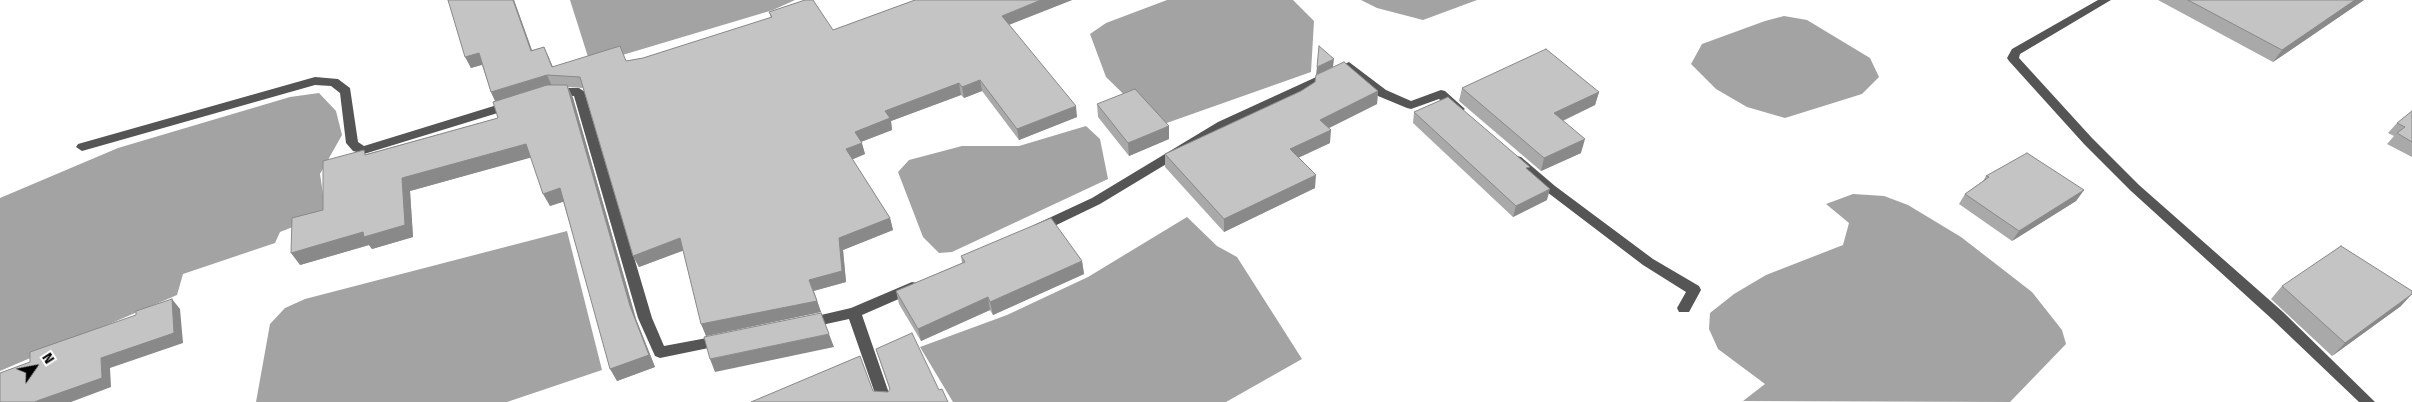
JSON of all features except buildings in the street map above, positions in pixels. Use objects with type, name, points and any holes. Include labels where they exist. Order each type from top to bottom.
[{"type":"street","points":[[2106,0],[2016,52],[2014,58],[2088,141],[2180,230],[2278,316],[2368,402]]},
{"type":"street","points":[[1024,235],[1096,201],[1222,125],[1349,66],[1382,93],[1411,105],[1441,94],[1471,119]]},
{"type":"street","points":[[82,147],[315,81],[334,82],[346,91],[352,143],[357,148],[364,150],[524,101]]},
{"type":"street","points":[[543,95],[566,90],[579,92],[645,318],[660,352],[738,337]]},
{"type":"street","points":[[1507,151],[1551,189],[1648,262],[1694,290],[1684,308]]},
{"type":"street","points":[[796,325],[854,313],[926,281]]},
{"type":"street","points":[[854,313],[885,402]]},
{"type":"shaded area","points":[[570,0],[795,0],[773,10],[599,62],[589,60]]},
{"type":"shaded area","points":[[1167,0],[1293,0],[1314,21],[1311,72],[1161,125],[1151,121],[1106,77],[1090,34],[1106,23]]},
{"type":"shaded area","points":[[1361,0],[1477,0],[1423,20],[1377,8]]},
{"type":"shaded area","points":[[1784,16],[1807,20],[1870,58],[1879,77],[1862,94],[1785,118],[1747,107],[1716,89],[1691,64],[1702,44]]},
{"type":"shaded area","points":[[319,93],[336,111],[342,135],[320,174],[326,214],[280,232],[275,243],[183,274],[177,295],[0,371],[0,198],[118,148],[290,97]]},
{"type":"shaded area","points":[[1086,126],[1100,139],[1108,179],[952,252],[939,253],[923,237],[898,172],[909,160],[962,146],[1019,146]]},
{"type":"shaded area","points":[[1853,194],[1884,196],[1908,205],[1961,237],[2032,292],[2062,330],[2066,344],[2010,402],[1743,401],[1765,384],[1718,349],[1709,329],[1710,313],[1734,294],[1766,275],[1843,245],[1849,223],[1826,204]]},
{"type":"shaded area","points":[[1187,217],[1217,246],[1237,257],[1302,359],[1226,402],[953,402],[920,347],[1007,315],[1088,277]]},
{"type":"shaded area","points":[[567,231],[602,370],[507,402],[256,402],[270,324],[285,308],[305,299]]}]
